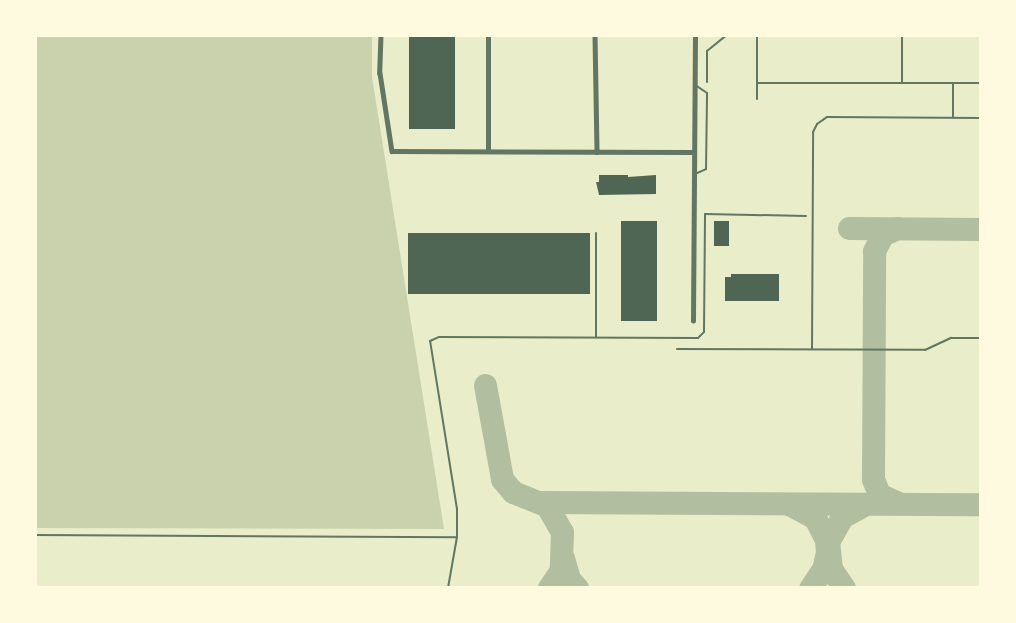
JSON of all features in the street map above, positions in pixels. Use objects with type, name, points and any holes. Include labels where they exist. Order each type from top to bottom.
[{"type":"street","points":[[381,35],[380,73],[392,151],[694,152]]},
{"type":"street","points":[[488,35],[488,151]]},
{"type":"street","points":[[595,35],[597,152]]},
{"type":"street","points":[[693,321],[695,35]]},
{"type":"lane","points":[[707,82],[707,51],[727,35]]},
{"type":"lane","points":[[757,35],[757,99]]},
{"type":"lane","points":[[902,35],[902,83]]},
{"type":"lane","points":[[757,83],[981,83]]},
{"type":"lane","points":[[953,83],[953,118]]},
{"type":"lane","points":[[694,84],[707,93],[706,169],[694,175]]},
{"type":"lane","points":[[811,349],[813,132],[817,124],[827,117],[981,118]]},
{"type":"lane","points":[[448,588],[457,537],[457,509],[430,341],[439,337],[698,338],[704,332],[705,215],[806,216]]},
{"type":"lane","points":[[596,233],[596,337]]},
{"type":"lane","points":[[683,338],[683,348]]},
{"type":"lane","points":[[677,348],[925,349],[951,338],[981,338]]},
{"type":"lane","points":[[35,536],[457,537]]},
{"type":"green space","points":[[35,35],[372,35],[372,77],[444,529],[35,528]]},
{"type":"building","points":[[409,35],[455,35],[455,129],[409,129]]},
{"type":"building","points":[[599,175],[656,175],[656,194],[599,195],[596,182],[599,182]]},
{"type":"building","points":[[621,221],[657,221],[657,321],[621,321]]},
{"type":"building","points":[[714,221],[729,221],[729,246],[714,246]]},
{"type":"building","points":[[408,233],[590,233],[590,294],[408,294]]},
{"type":"building","points":[[731,274],[779,274],[779,301],[725,301],[725,277],[731,277]]},
{"type":"taxiway","points":[[849,228],[981,229]]},
{"type":"taxiway","points":[[898,228],[882,235],[874,251],[873,479],[879,494],[898,503]]},
{"type":"taxiway","points":[[485,385],[502,479],[513,492],[547,506],[562,532],[561,570],[549,588]]},
{"type":"taxiway","points":[[540,502],[981,504]]},
{"type":"taxiway","points":[[789,504],[815,518],[826,540],[827,552],[823,569],[810,588]]},
{"type":"taxiway","points":[[844,588],[831,569],[828,542],[842,517],[864,505]]},
{"type":"taxiway","points":[[563,558],[569,579],[577,588]]}]
